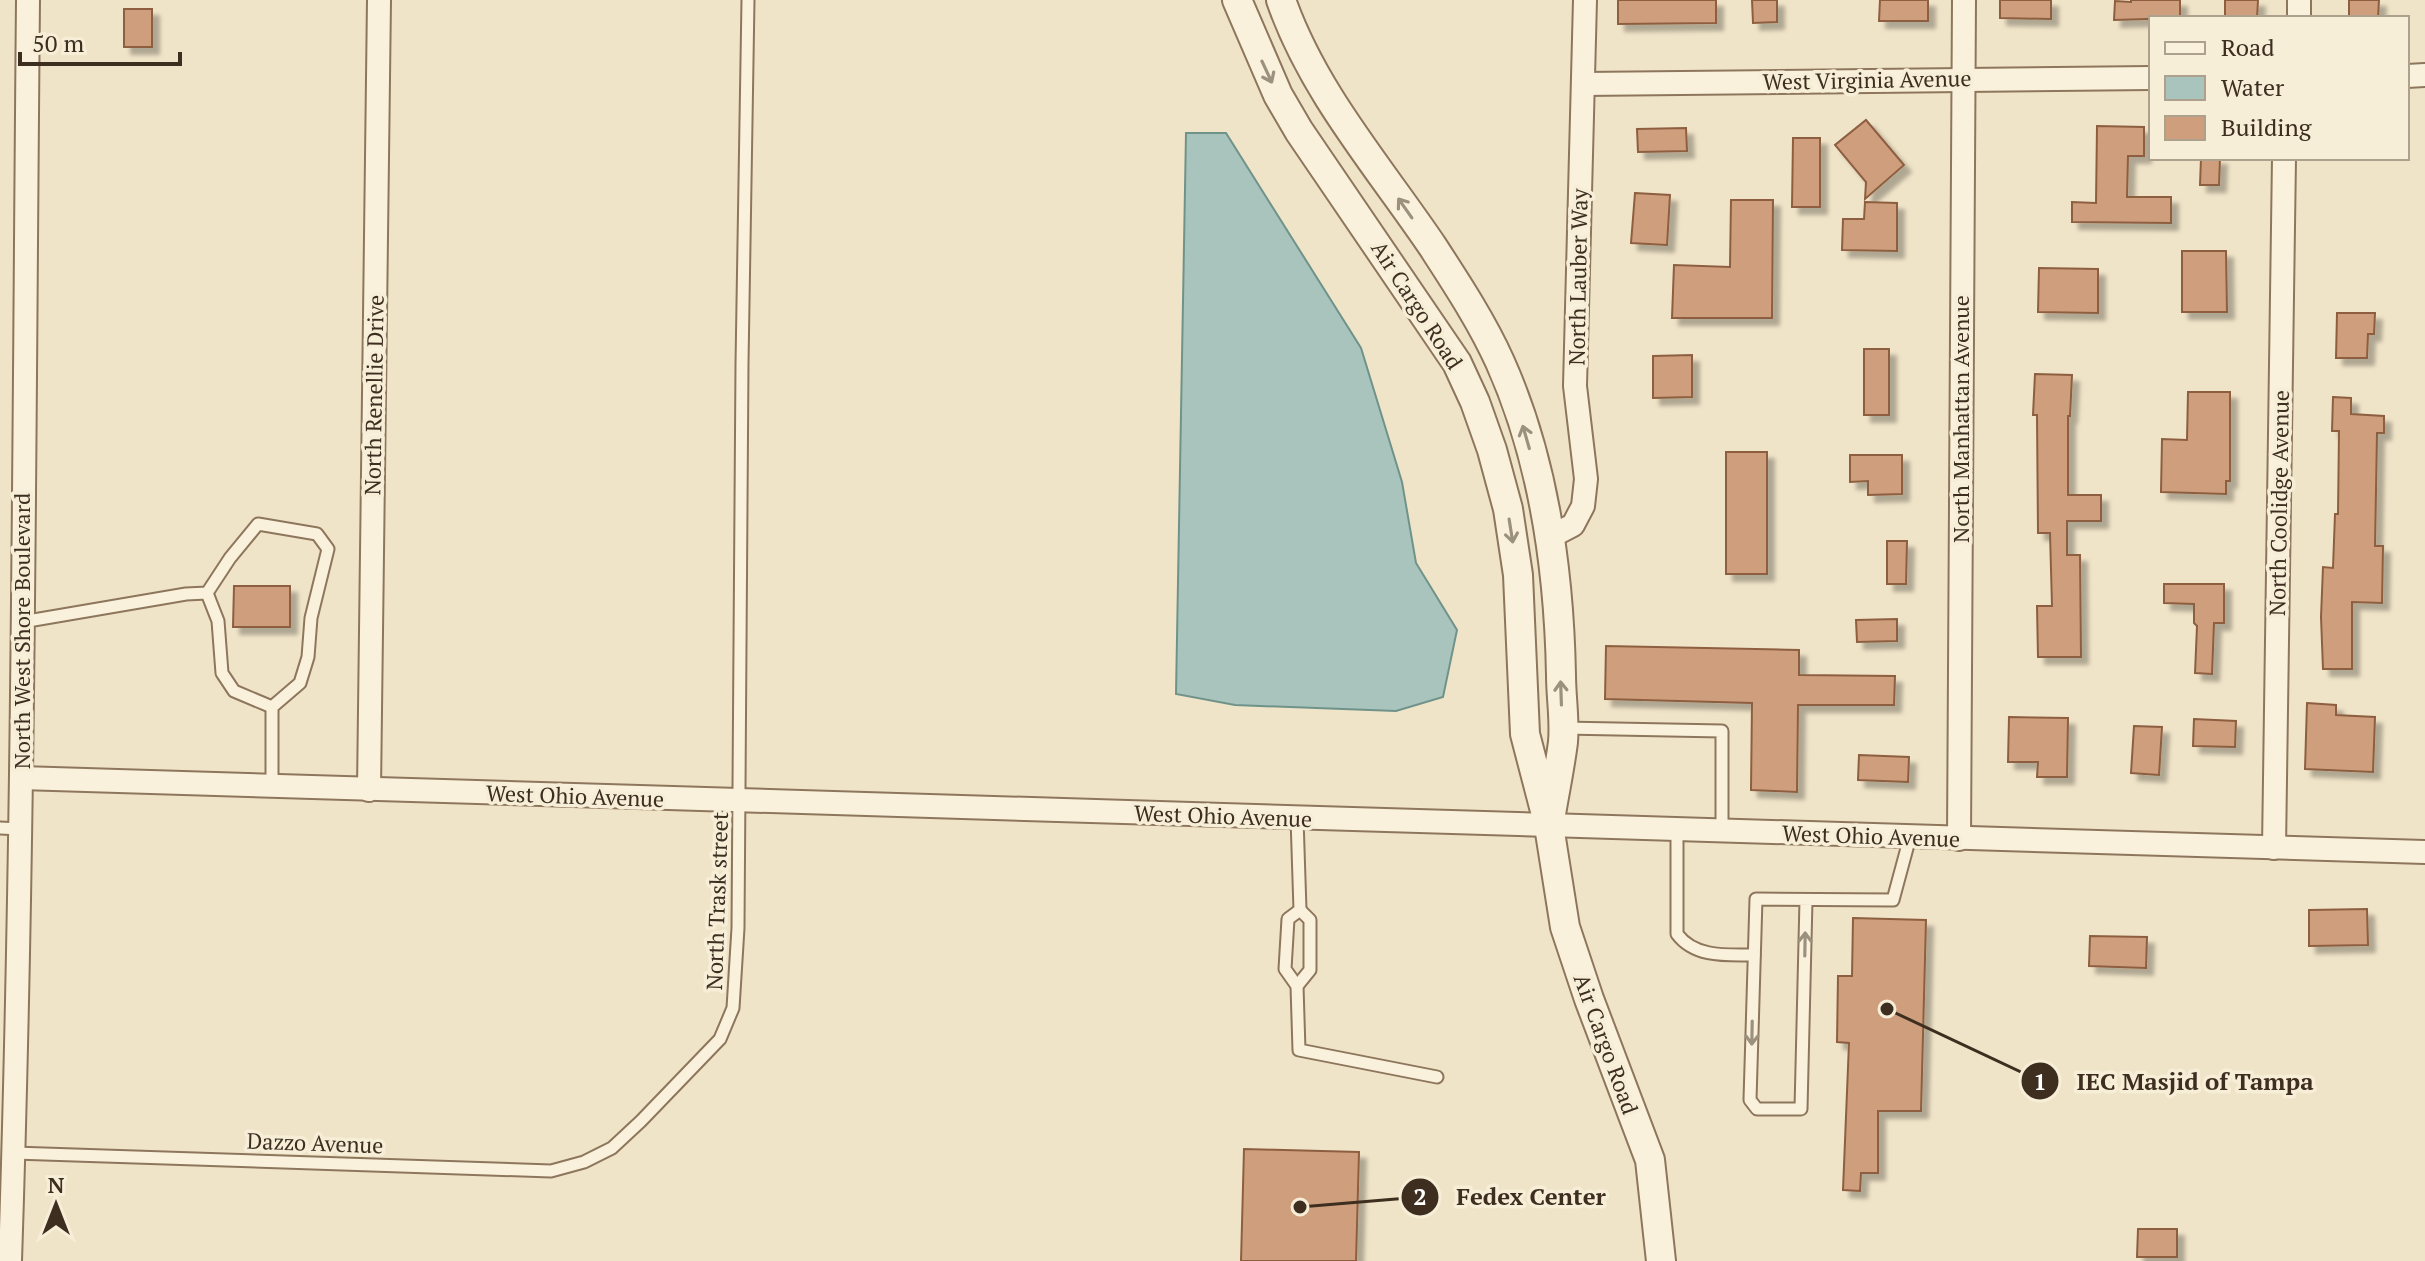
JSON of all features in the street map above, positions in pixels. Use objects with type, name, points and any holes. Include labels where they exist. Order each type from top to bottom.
[{"type":"street","name":"North West Shore Boulevard","points":[[10,1261],[14,1153],[10,828],[21,778],[28,0]]},
{"type":"street","name":"North Renellie Drive","points":[[369,790],[379,0]]},
{"type":"street","name":"Air Cargo Road","points":[[1237,0],[1278,95],[1320,163],[1450,351],[1475,402],[1492,450],[1508,509],[1518,575],[1525,734],[1549,826],[1565,927],[1650,1160],[1661,1261]]},
{"type":"street","name":"Air Cargo Road","points":[[1281,0],[1321,85],[1451,276],[1500,363],[1522,422],[1543,498],[1560,613],[1563,739],[1549,826]]},
{"type":"street","name":"North Lauber Way","points":[[1550,537],[1573,525],[1583,506],[1586,479],[1575,386],[1585,0]]},
{"type":"street","name":"North Manhattan Avenue","points":[[1959,839],[1964,0]]},
{"type":"street","name":"West Virginia Avenue","points":[[1583,84],[2149,78]]},
{"type":"street","name":"North Coolidge Avenue","points":[[2274,848],[2284,160]]},
{"type":"street","name":"West Ohio Avenue","points":[[21,778],[2425,852]]},
{"type":"lane","name":"North Trask street","points":[[612,1148],[720,1039],[733,1008],[740,800],[741,379],[748,0]]},
{"type":"lane","points":[[207,593],[258,524],[317,534],[328,549],[311,618],[308,657],[300,683],[272,707],[272,787]]},
{"type":"lane","points":[[22,622],[207,593]]},
{"type":"lane","points":[[207,593],[218,621],[222,673],[234,691],[272,707]]},
{"type":"lane","points":[[1563,728],[1722,731],[1722,831]]},
{"type":"lane","points":[[1297,818],[1300,910],[1310,920],[1310,970],[1297,986]]},
{"type":"lane","points":[[1677,830],[1677,934],[1683,943],[1698,951],[1754,955]]},
{"type":"lane","points":[[1806,900],[1801,1109],[1757,1109],[1750,1100],[1756,899],[1893,900],[1910,837]]},
{"type":"lane","points":[[1300,910],[1288,919],[1285,969],[1297,986],[1299,1050],[1437,1077]]},
{"type":"lane","name":"Dazzo Avenue","points":[[14,1153],[551,1171],[584,1162],[612,1148]]},
{"type":"water","points":[[1186,133],[1226,133],[1361,348],[1402,482],[1416,563],[1457,630],[1443,697],[1396,711],[1235,705],[1176,694]]},
{"type":"building","points":[[1618,0],[1716,0],[1716,23],[1618,24]]},
{"type":"building","points":[[1752,0],[1777,0],[1777,22],[1753,23]]},
{"type":"building","points":[[1880,0],[1928,0],[1928,21],[1879,21]]},
{"type":"building","points":[[2000,0],[2051,0],[2051,19],[2000,18]]},
{"type":"building","points":[[2180,0],[2180,16],[2114,20],[2115,1]]},
{"type":"building","points":[[2225,0],[2258,0],[2257,16],[2225,16]]},
{"type":"building","points":[[2349,0],[2379,0],[2378,16],[2349,16]]},
{"type":"building","points":[[124,9],[152,9],[152,47],[124,47]]},
{"type":"building","points":[[1866,120],[1904,165],[1865,199],[1866,182],[1835,145]]},
{"type":"building","points":[[2097,126],[2144,127],[2144,156],[2128,156],[2127,197],[2171,197],[2171,223],[2072,222],[2072,202],[2096,203]]},
{"type":"building","points":[[1686,128],[1687,151],[1638,152],[1637,129]]},
{"type":"building","points":[[1793,138],[1820,138],[1820,207],[1792,207]]},
{"type":"building","points":[[2201,160],[2220,160],[2219,185],[2200,185]]},
{"type":"building","points":[[1635,193],[1670,195],[1667,245],[1631,243]]},
{"type":"building","points":[[1731,200],[1773,200],[1772,318],[1672,318],[1674,265],[1730,267]]},
{"type":"building","points":[[1865,202],[1897,203],[1897,251],[1842,250],[1843,219],[1864,219]]},
{"type":"building","points":[[2182,251],[2226,251],[2227,312],[2182,312]]},
{"type":"building","points":[[2039,268],[2098,269],[2098,313],[2038,312]]},
{"type":"building","points":[[2337,313],[2375,313],[2374,334],[2368,334],[2367,358],[2336,358]]},
{"type":"building","points":[[1864,349],[1889,349],[1889,415],[1864,415]]},
{"type":"building","points":[[1692,355],[1692,397],[1653,398],[1653,356]]},
{"type":"building","points":[[2035,374],[2072,375],[2068,416],[2068,495],[2101,495],[2101,521],[2067,521],[2067,555],[2080,555],[2081,657],[2038,657],[2037,606],[2052,606],[2050,533],[2038,533],[2037,415],[2033,415]]},
{"type":"building","points":[[2188,392],[2230,392],[2230,481],[2226,481],[2226,494],[2161,492],[2162,439],[2187,440]]},
{"type":"building","points":[[2333,397],[2351,398],[2351,414],[2384,416],[2384,433],[2377,433],[2375,546],[2383,546],[2382,603],[2352,602],[2352,669],[2323,669],[2323,567],[2333,568],[2335,514],[2338,514],[2339,431],[2332,431]]},
{"type":"building","points":[[1726,452],[1767,452],[1767,574],[1726,574]]},
{"type":"building","points":[[1850,455],[1902,455],[1902,494],[1868,495],[1868,481],[1850,482]]},
{"type":"building","points":[[1887,541],[1907,541],[1906,584],[1887,584]]},
{"type":"building","points":[[2164,584],[2224,584],[2224,623],[2214,623],[2212,674],[2195,673],[2197,626],[2194,623],[2194,604],[2164,603]]},
{"type":"building","points":[[234,586],[290,586],[290,627],[233,627]]},
{"type":"building","points":[[1897,619],[1897,641],[1857,642],[1856,620]]},
{"type":"building","points":[[1606,646],[1799,650],[1799,675],[1895,676],[1894,705],[1798,705],[1797,792],[1751,790],[1752,703],[1605,699]]},
{"type":"building","points":[[2307,703],[2336,705],[2336,715],[2375,717],[2373,772],[2305,769]]},
{"type":"building","points":[[2009,717],[2068,718],[2067,777],[2037,777],[2038,762],[2008,762]]},
{"type":"building","points":[[2194,719],[2236,721],[2235,747],[2193,746]]},
{"type":"building","points":[[2134,726],[2162,727],[2159,775],[2131,773]]},
{"type":"building","points":[[1859,755],[1909,757],[1908,782],[1858,780]]},
{"type":"building","points":[[2367,909],[2368,945],[2309,946],[2309,910]]},
{"type":"building","points":[[1853,918],[1926,920],[1921,1111],[1878,1111],[1878,1173],[1861,1173],[1860,1191],[1843,1190],[1849,1043],[1837,1042],[1838,976],[1852,976]]},
{"type":"building","points":[[2090,936],[2147,937],[2146,968],[2089,966]]},
{"type":"building","points":[[1244,1149],[1359,1152],[1356,1261],[1241,1261]]},
{"type":"building","points":[[2138,1229],[2177,1229],[2177,1257],[2137,1257]]},
{"type":"place","name":"IEC Masjid of Tampa","points":[[1887,1009]]},
{"type":"place","name":"Fedex Center","points":[[1300,1207]]}]
